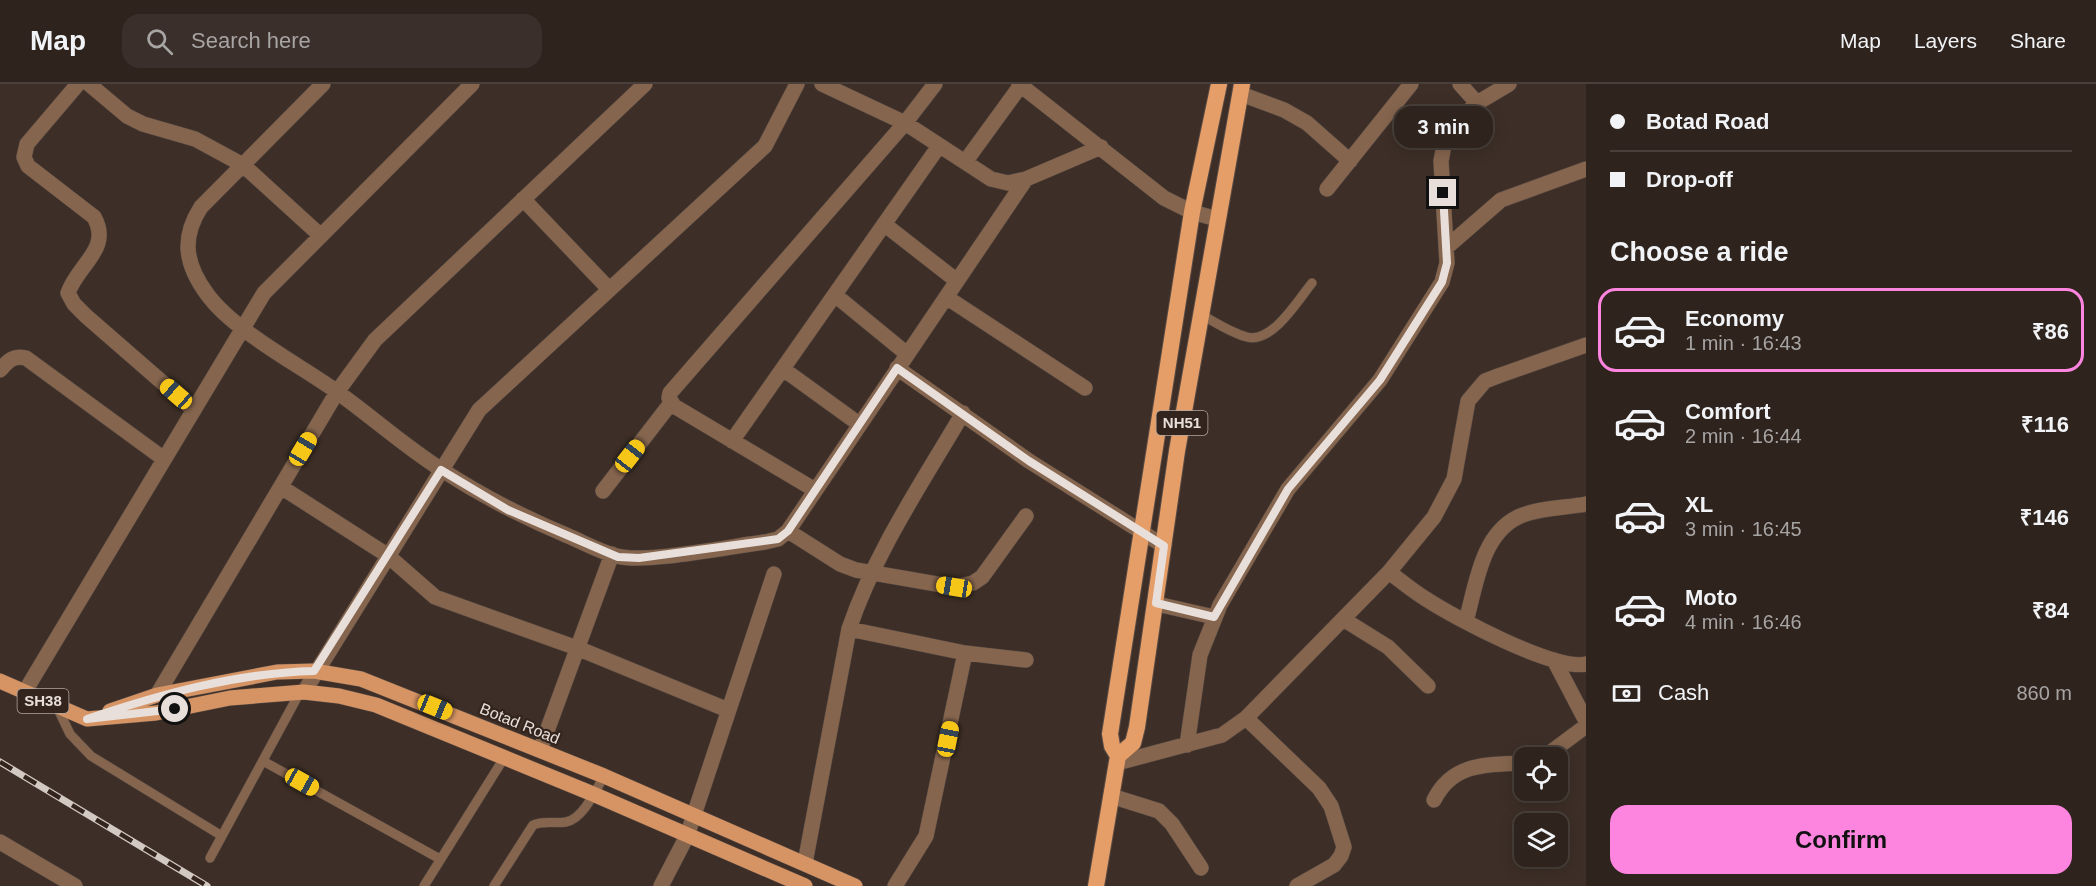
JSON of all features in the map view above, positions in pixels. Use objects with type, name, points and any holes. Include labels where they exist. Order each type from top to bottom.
[{"type":"highway","name":"NH51","points":[[1118,760],[1110,734],[1191,212],[1219,84]]},
{"type":"highway","name":"NH51","points":[[1096,886],[1118,760],[1133,743],[1200,314],[1241,89]]},
{"type":"main road","name":"Botad Road","points":[[87,719],[157,695],[277,672],[314,671],[361,680],[392,689],[604,776],[855,886]]},
{"type":"main road","name":"SH38","points":[[0,681],[87,719],[156,713],[230,698],[302,692],[339,696],[376,705],[593,794],[805,886]]},
{"type":"street","points":[[78,84],[27,144],[24,156],[28,166],[94,217],[100,228],[101,240],[72,283],[68,293],[74,304],[86,316],[194,410]]},
{"type":"street","points":[[88,84],[127,116],[143,124],[195,139],[243,165],[321,236]]},
{"type":"street","points":[[323,84],[201,207],[194,218],[188,231],[187,252],[195,275],[207,294],[226,315],[337,392],[441,470],[508,510],[612,554],[639,558],[765,542],[778,539],[788,531],[1026,179]]},
{"type":"street","points":[[24,693],[264,293],[472,84]]},
{"type":"street","points":[[157,695],[337,392],[375,340],[645,84]]},
{"type":"street","points":[[302,692],[479,410],[765,146],[797,84]]},
{"type":"street","points":[[822,84],[905,123],[991,179],[1008,183],[1026,179],[1106,151]]},
{"type":"street","points":[[603,491],[671,403],[670,393],[905,123],[934,84]]},
{"type":"street","points":[[1327,189],[1411,84]]},
{"type":"street","points":[[1460,84],[1477,103]]},
{"type":"street","points":[[1187,746],[1200,655],[1214,617],[1288,489],[1380,380],[1442,282],[1447,263],[1441,161],[1445,140],[1458,122],[1477,103],[1509,84]]},
{"type":"street","points":[[965,162],[1020,85],[1164,198],[1191,212],[1217,219]]},
{"type":"street","points":[[1241,89],[1307,123],[1350,161]]},
{"type":"street","points":[[732,441],[939,146]]},
{"type":"street","points":[[1447,247],[1501,200],[1586,169]]},
{"type":"street","points":[[523,199],[609,290]]},
{"type":"street","points":[[884,224],[957,282]]},
{"type":"street","points":[[835,295],[907,354]]},
{"type":"street","points":[[946,297],[1084,388]]},
{"type":"street","points":[[1118,760],[1187,746],[1222,735],[1246,718],[1389,572],[1428,525],[1446,498],[1461,450],[1468,401],[1475,390],[1485,381],[1586,345]]},
{"type":"street","points":[[0,370],[9,360],[18,356],[26,358],[164,459]]},
{"type":"street","points":[[897,368],[1029,461],[1164,546]]},
{"type":"street","points":[[783,369],[859,424]]},
{"type":"street","points":[[671,403],[815,490]]},
{"type":"street","points":[[805,863],[849,629],[870,573],[963,413]]},
{"type":"street","points":[[281,487],[387,555],[435,597],[577,648],[728,710]]},
{"type":"street","points":[[1466,621],[1486,552],[1493,538],[1505,525],[1520,516],[1586,504]]},
{"type":"street","points":[[788,531],[840,564],[870,573],[954,587],[973,583],[982,577],[1026,516]]},
{"type":"street","points":[[540,750],[612,554]]},
{"type":"street","points":[[1389,572],[1424,598],[1466,621],[1554,660],[1576,666],[1586,664]]},
{"type":"street","points":[[661,886],[687,836],[774,574]]},
{"type":"street","points":[[1156,603],[1214,617]]},
{"type":"street","points":[[1343,619],[1388,647],[1428,686]]},
{"type":"street","points":[[849,629],[965,653],[1026,660]]},
{"type":"street","points":[[895,886],[926,837],[965,653]]},
{"type":"street","points":[[1554,660],[1586,721]]},
{"type":"street","points":[[1246,718],[1319,788],[1331,806],[1344,847],[1334,865],[1298,886]]},
{"type":"street","points":[[1558,747],[1586,726]]},
{"type":"street","points":[[1434,800],[1442,785],[1456,774],[1478,765],[1514,763]]},
{"type":"street","points":[[1112,796],[1159,811],[1172,824],[1201,868]]},
{"type":"street","points":[[0,842],[72,885]]},
{"type":"lane","points":[[1200,314],[1248,338],[1261,338],[1272,331],[1312,283]]},
{"type":"lane","points":[[210,858],[302,692]]},
{"type":"lane","points":[[57,706],[70,734],[91,756],[222,836]]},
{"type":"lane","points":[[424,886],[504,758]]},
{"type":"lane","points":[[263,761],[440,859]]},
{"type":"lane","points":[[494,886],[533,825],[541,821],[567,822],[577,818],[604,776]]},
{"type":"railway","points":[[0,762],[207,886]]},
{"type":"route","points":[[175,709],[156,713],[87,719],[157,695],[277,672],[314,671],[441,470],[508,510],[618,557],[639,558],[778,539],[788,531],[897,368],[1029,461],[1164,546],[1156,603],[1214,617],[1288,489],[1380,380],[1442,282],[1447,263],[1443,193]]}]
